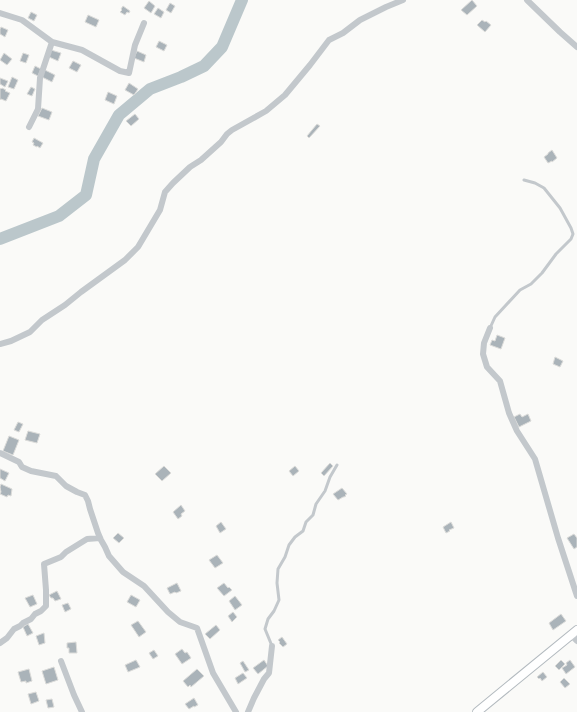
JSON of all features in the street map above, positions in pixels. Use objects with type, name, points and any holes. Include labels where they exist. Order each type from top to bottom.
[{"type":"street","points":[[0,344],[11,341],[30,332],[42,320],[66,305],[81,292],[126,260],[138,247],[160,210],[165,192],[190,167],[201,160],[232,130],[266,111],[285,94],[329,40],[343,33],[360,20],[403,0]]},
{"type":"street","points":[[527,0],[577,47]]},
{"type":"street","points":[[0,13],[22,20],[52,42],[82,50],[120,71],[129,73],[136,45],[144,23]]},
{"type":"street","points":[[28,128],[38,109],[40,78],[52,42]]},
{"type":"street","points":[[490,328],[484,343],[483,354],[487,367],[500,381],[509,413],[517,431],[535,459],[577,596]]},
{"type":"street","points":[[0,453],[19,462],[22,467],[31,471],[56,476],[66,486],[85,495],[100,538],[109,556],[123,572],[144,586],[168,612],[180,622],[197,628],[213,673],[236,712]]},
{"type":"street","points":[[0,643],[7,638],[14,629],[30,619],[46,606],[44,564],[61,557],[66,552],[87,539],[100,538]]},
{"type":"street","points":[[477,712],[575,635]]},
{"type":"street","points":[[248,712],[264,679],[269,673],[272,646]]},
{"type":"street","points":[[61,661],[82,712]]},
{"type":"lane","points":[[490,328],[495,317],[520,290],[531,284],[542,273],[556,254],[571,239],[573,234],[560,208],[544,188],[535,183],[524,180]]},
{"type":"lane","points":[[272,646],[265,629],[268,619],[279,600],[277,583],[278,568],[285,557],[289,545],[295,537],[303,531],[306,522],[313,515],[316,504],[325,491],[330,477],[337,465]]},
{"type":"building","points":[[472,0],[477,6],[467,15],[461,10]]},
{"type":"building","points":[[149,1],[155,6],[151,13],[144,8]]},
{"type":"building","points":[[170,3],[175,6],[171,13],[166,10]]},
{"type":"building","points":[[123,6],[130,11],[125,15],[120,12]]},
{"type":"building","points":[[158,8],[164,12],[161,18],[154,14]]},
{"type":"building","points":[[31,12],[37,15],[34,21],[28,18]]},
{"type":"building","points":[[88,15],[99,20],[96,27],[85,22]]},
{"type":"building","points":[[482,20],[491,25],[485,32],[477,25]]},
{"type":"building","points":[[1,27],[8,30],[5,37],[0,34]]},
{"type":"building","points":[[159,41],[167,45],[164,51],[156,47]]},
{"type":"building","points":[[51,50],[61,53],[58,61],[49,57]]},
{"type":"building","points":[[137,51],[146,55],[144,62],[134,58]]},
{"type":"building","points":[[4,53],[12,59],[7,65],[0,60]]},
{"type":"building","points":[[23,53],[29,55],[26,63],[20,61]]},
{"type":"building","points":[[73,61],[81,65],[77,72],[69,68]]},
{"type":"building","points":[[35,66],[41,69],[38,76],[32,73]]},
{"type":"building","points":[[45,70],[55,75],[52,82],[42,77]]},
{"type":"building","points":[[12,77],[18,80],[14,89],[8,87]]},
{"type":"building","points":[[0,78],[8,81],[5,87],[0,84]]},
{"type":"building","points":[[129,83],[138,89],[134,95],[125,90]]},
{"type":"building","points":[[31,87],[35,89],[32,96],[27,94]]},
{"type":"building","points":[[0,88],[10,93],[6,101],[0,100]]},
{"type":"building","points":[[108,92],[117,96],[114,104],[105,100]]},
{"type":"building","points":[[42,108],[52,112],[49,120],[38,116]]},
{"type":"building","points":[[135,114],[139,119],[131,126],[126,121]]},
{"type":"building","points":[[317,124],[320,126],[309,138],[307,136]]},
{"type":"building","points":[[34,138],[43,143],[40,148],[33,145],[34,143],[32,142]]},
{"type":"building","points":[[552,150],[557,158],[548,163],[544,157]]},
{"type":"building","points":[[497,335],[505,338],[501,349],[490,345],[492,340],[495,341]]},
{"type":"building","points":[[555,357],[563,361],[560,367],[553,364]]},
{"type":"building","points":[[520,414],[522,417],[528,414],[531,421],[519,427],[514,417]]},
{"type":"building","points":[[18,422],[23,424],[19,432],[14,430]]},
{"type":"building","points":[[28,431],[40,434],[37,443],[25,440]]},
{"type":"building","points":[[9,436],[19,440],[13,455],[3,451]]},
{"type":"building","points":[[330,463],[333,466],[324,476],[321,473]]},
{"type":"building","points":[[164,466],[171,473],[162,481],[155,474]]},
{"type":"building","points":[[295,466],[299,471],[293,476],[289,471]]},
{"type":"building","points":[[0,469],[9,473],[5,481],[0,478]]},
{"type":"building","points":[[1,484],[12,489],[11,496],[8,495],[7,497],[0,494]]},
{"type":"building","points":[[342,488],[347,494],[338,500],[333,494]]},
{"type":"building","points":[[181,505],[185,511],[178,519],[173,512]]},
{"type":"building","points":[[221,522],[226,529],[220,533],[216,526]]},
{"type":"building","points":[[451,522],[454,528],[446,533],[443,527]]},
{"type":"building","points":[[118,533],[124,538],[119,543],[113,538]]},
{"type":"building","points":[[574,534],[577,538],[577,547],[574,549],[567,538]]},
{"type":"building","points":[[217,555],[223,563],[215,568],[209,560]]},
{"type":"building","points":[[177,583],[181,591],[170,594],[167,588]]},
{"type":"building","points":[[224,583],[232,590],[224,596],[217,588]]},
{"type":"building","points":[[57,591],[61,599],[55,601],[49,595]]},
{"type":"building","points":[[33,595],[37,604],[30,607],[25,598]]},
{"type":"building","points":[[131,595],[140,600],[136,607],[127,602]]},
{"type":"building","points":[[235,596],[242,605],[235,610],[229,601]]},
{"type":"building","points":[[68,603],[71,609],[65,612],[62,605]]},
{"type":"building","points":[[233,612],[237,617],[232,622],[228,616]]},
{"type":"building","points":[[561,614],[566,621],[553,630],[549,623]]},
{"type":"building","points":[[138,621],[146,632],[139,637],[131,625]]},
{"type":"building","points":[[28,624],[33,633],[27,636],[23,627]]},
{"type":"building","points":[[216,625],[220,630],[210,639],[205,634]]},
{"type":"building","points":[[44,633],[45,643],[39,645],[36,636]]},
{"type":"building","points":[[282,637],[287,644],[283,647],[278,640]]},
{"type":"building","points":[[76,642],[77,653],[69,653],[67,643]]},
{"type":"building","points":[[182,649],[185,653],[187,652],[191,658],[182,664],[175,654]]},
{"type":"building","points":[[154,650],[158,656],[153,659],[149,653]]},
{"type":"building","points":[[136,660],[140,667],[128,672],[125,665]]},
{"type":"building","points":[[264,660],[268,666],[258,674],[253,668]]},
{"type":"building","points":[[561,660],[565,664],[559,670],[555,666]]},
{"type":"building","points":[[570,660],[575,667],[566,674],[562,668],[567,665],[566,663]]},
{"type":"building","points":[[243,661],[249,670],[245,672],[240,663]]},
{"type":"building","points":[[54,667],[58,680],[46,684],[42,671]]},
{"type":"building","points":[[29,669],[32,681],[26,683],[26,681],[21,682],[18,672]]},
{"type":"building","points":[[197,669],[204,676],[191,687],[190,685],[188,687],[183,681]]},
{"type":"building","points":[[543,672],[547,677],[542,681],[537,677]]},
{"type":"building","points":[[243,673],[247,678],[238,684],[235,678]]},
{"type":"building","points":[[564,678],[570,684],[565,688],[560,682]]},
{"type":"building","points":[[36,692],[39,701],[31,704],[28,694]]},
{"type":"building","points":[[194,698],[198,705],[189,709],[185,704]]},
{"type":"building","points":[[52,699],[54,707],[48,708],[46,700]]},
{"type":"waterway","points":[[0,239],[59,216],[86,195],[94,159],[119,115],[150,89],[204,66],[222,47],[242,0]]}]
